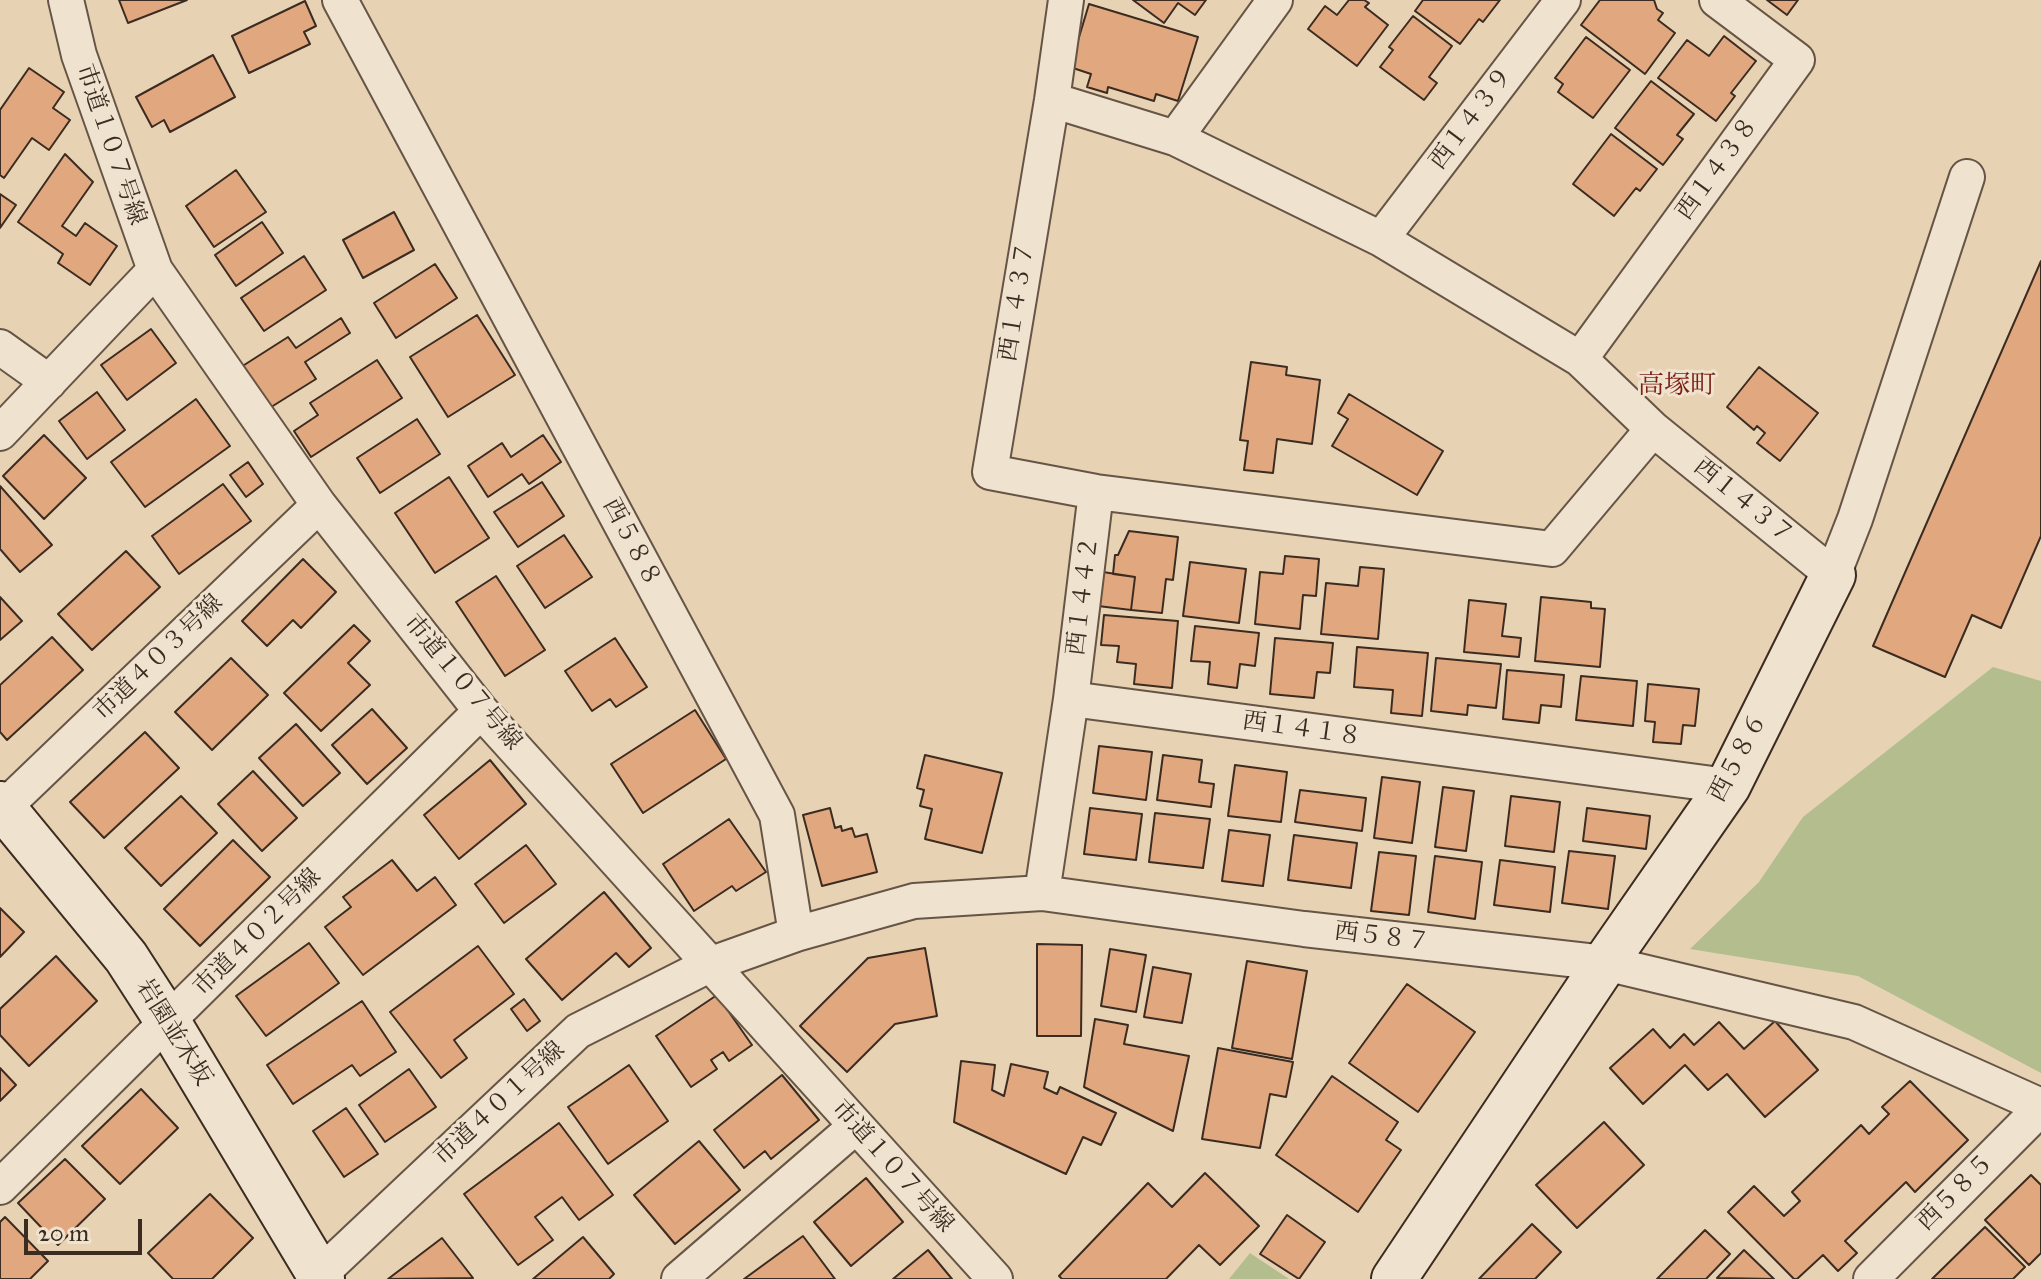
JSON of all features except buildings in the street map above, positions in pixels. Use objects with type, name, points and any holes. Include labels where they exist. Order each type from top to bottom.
[{"type":"street","name":"市道１０７号線","points":[[66,0],[79,55],[155,270],[319,505],[481,711],[995,1279]]},
{"type":"street","name":"西５８８","points":[[340,0],[777,815],[796,934]]},
{"type":"street","points":[[1052,100],[1066,0]]},
{"type":"street","points":[[1175,138],[1275,0]]},
{"type":"street","name":"西１４３９","points":[[1381,239],[1563,0]]},
{"type":"street","name":"西１４３８","points":[[1580,359],[1797,60],[1717,0]]},
{"type":"street","name":"西１４３７","points":[[1653,429],[1552,549],[1096,492],[990,472],[1052,100],[1175,138],[1381,239],[1580,359],[1653,429],[1833,575]]},
{"type":"street","name":"西５８６","points":[[1394,1279],[1605,963],[1728,786],[1833,575],[1860,504],[1967,177]]},
{"type":"street","points":[[0,433],[155,270]]},
{"type":"street","points":[[0,347],[49,382]]},
{"type":"street","name":"西１４４２","points":[[1071,699],[1096,492]]},
{"type":"street","name":"市道４０３号線","points":[[1,808],[319,505]]},
{"type":"street","points":[[1042,893],[1071,699]]},
{"type":"street","name":"西１４１８","points":[[1071,699],[1728,786]]},
{"type":"street","name":"市道４０２号線","points":[[0,1187],[481,711]]},
{"type":"street","name":"岩園並木坂","points":[[1,808],[126,957],[168,1022],[318,1278]]},
{"type":"street","name":"西５８７","points":[[709,965],[796,934],[914,901],[1042,893],[1304,929],[1605,963],[1854,1022],[2041,1107]]},
{"type":"street","name":"市道４０１号線","points":[[318,1278],[578,1031],[709,965]]},
{"type":"street","name":"西５８５","points":[[1871,1279],[2041,1107]]},
{"type":"street","points":[[681,1278],[855,1127]]},
{"type":"green space","points":[[1993,667],[2041,681],[2041,1073],[1858,976],[1690,949],[1759,882],[1803,817]]},
{"type":"green space","points":[[1250,1253],[1289,1279],[1229,1279]]},
{"type":"district","name":"高塚町","points":[[1677,387]]}]
